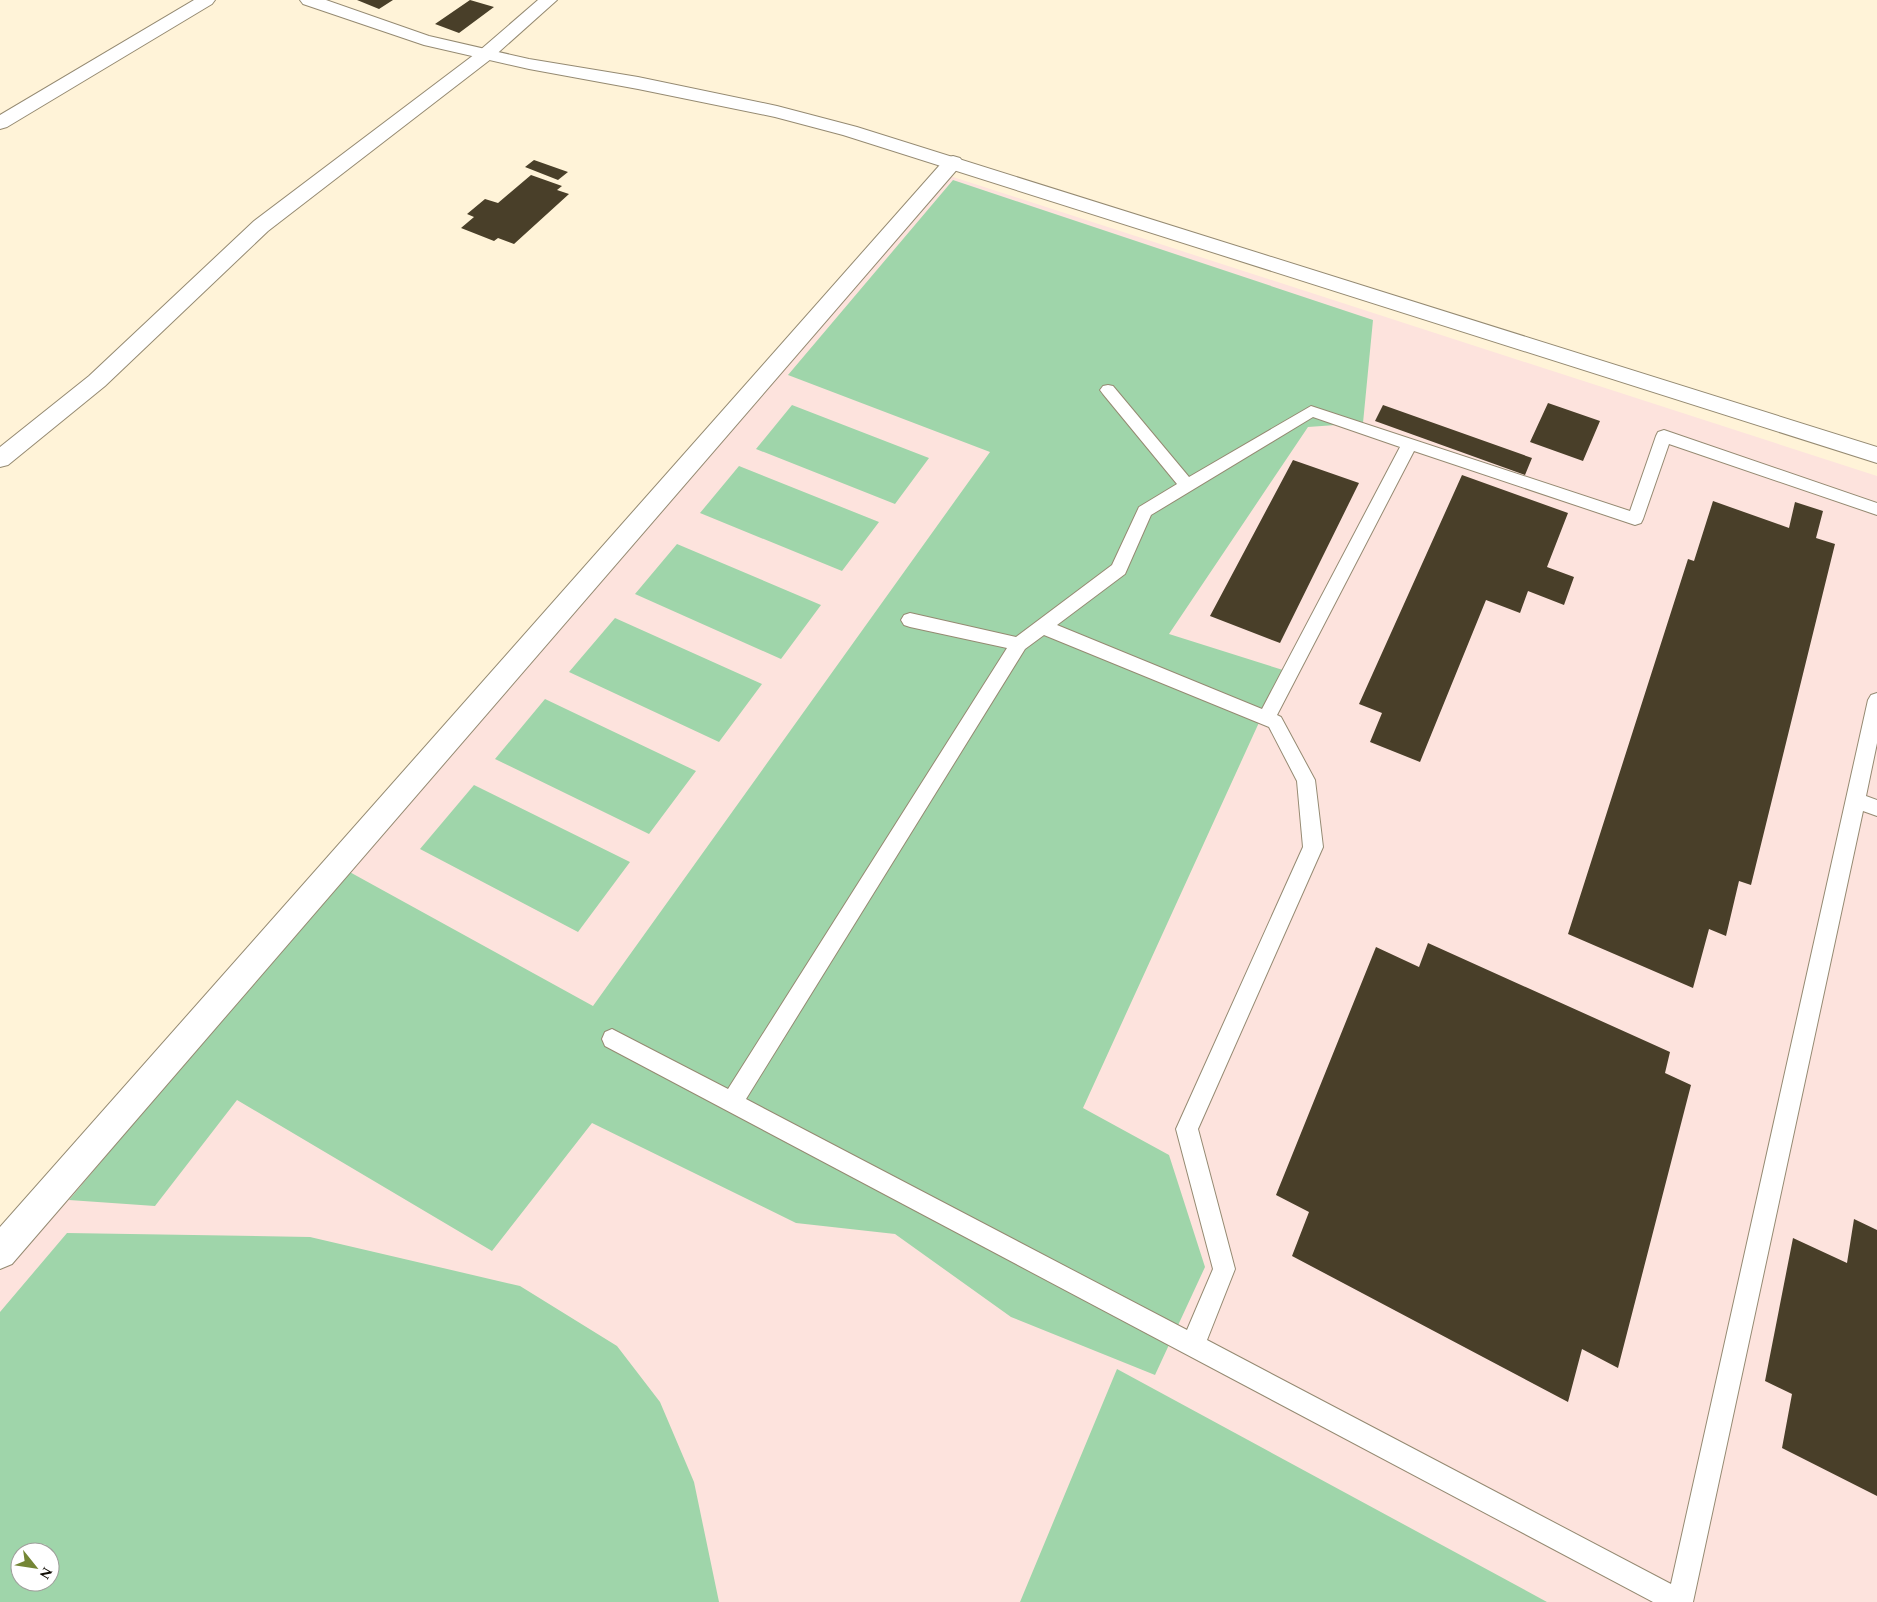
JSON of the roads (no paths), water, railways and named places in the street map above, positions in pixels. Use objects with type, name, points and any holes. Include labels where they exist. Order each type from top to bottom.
[{"type":"street","points":[[0,122],[206,0]]},
{"type":"street","points":[[309,0],[424,40],[485,55],[638,83],[777,112],[850,131],[1877,455]]},
{"type":"street","points":[[0,459],[97,381],[261,226],[485,55],[548,0]]},
{"type":"street","points":[[0,1252],[953,162]]},
{"type":"lane","points":[[1108,390],[1188,486]]},
{"type":"lane","points":[[732,1102],[1020,644],[1119,569],[1145,511],[1311,411],[1634,518],[1664,436],[1877,509]]},
{"type":"lane","points":[[1266,718],[1410,443]]},
{"type":"lane","points":[[910,620],[1020,644]]},
{"type":"lane","points":[[1042,627],[1275,722],[1306,780],[1313,848],[1187,1129],[1224,1269],[1193,1345]]},
{"type":"lane","points":[[612,1039],[1680,1602],[1877,700]]},
{"type":"lane","points":[[1856,800],[1877,808]]}]
